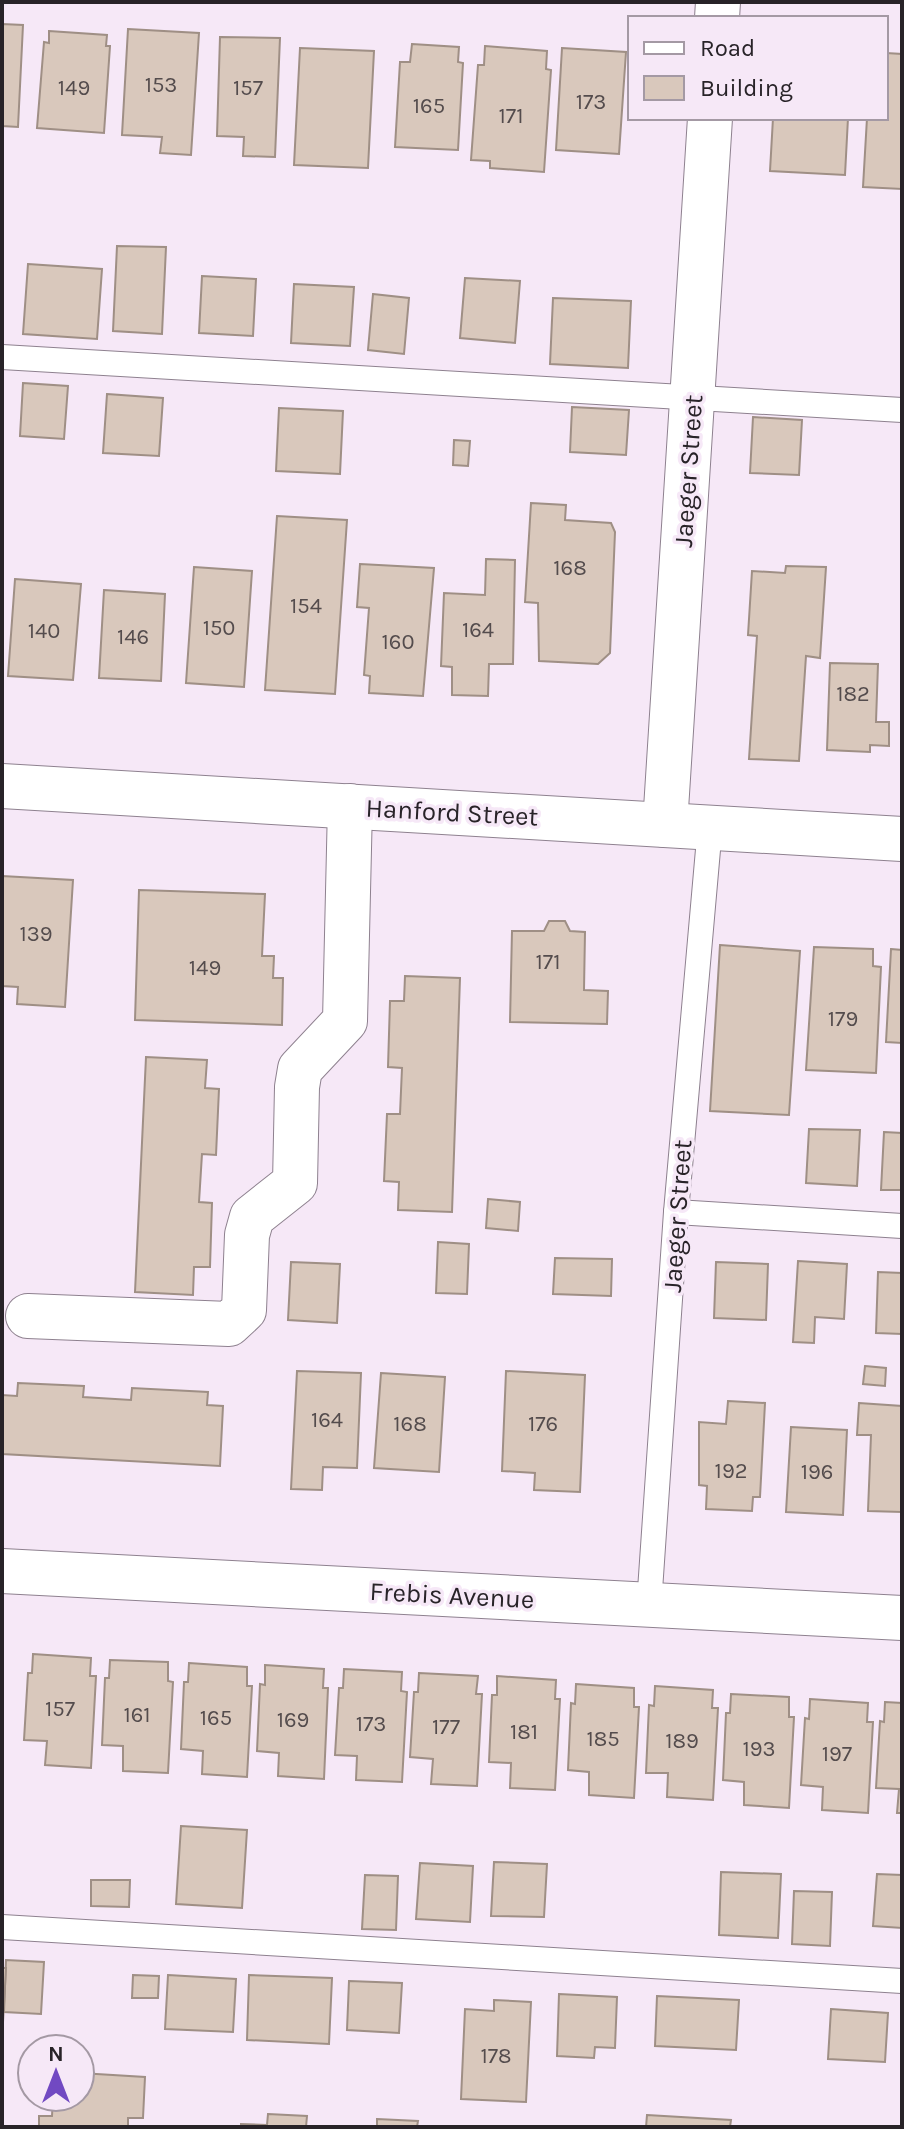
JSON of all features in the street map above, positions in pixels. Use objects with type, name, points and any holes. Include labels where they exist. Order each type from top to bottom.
[{"type":"street","name":"Jaeger Street","points":[[665,825],[710,120]]},
{"type":"street","name":"Hanford Street","points":[[2,786],[902,839]]},
{"type":"street","points":[[28,1316],[229,1324],[244,1310],[247,1235],[252,1217],[295,1183],[300,1069],[345,1021],[350,806]]},
{"type":"street","name":"Frebis Avenue","points":[[2,1571],[902,1618]]},
{"type":"lane","points":[[2,357],[693,395],[902,410]]},
{"type":"lane","name":"Jaeger Street","points":[[649,1605],[676,1212],[710,827]]},
{"type":"lane","points":[[676,1212],[902,1226]]},
{"type":"lane","points":[[2,1927],[902,1981]]},
{"type":"building","points":[[2,24],[23,25],[18,127],[2,126]]},
{"type":"building","points":[[128,29],[199,33],[191,155],[160,153],[162,137],[122,135]]},
{"type":"building","points":[[49,31],[107,35],[106,46],[110,46],[104,133],[37,128],[44,42],[49,43]]},
{"type":"building","points":[[220,37],[280,38],[275,157],[243,156],[244,137],[217,136]]},
{"type":"building","points":[[412,44],[459,47],[458,62],[463,63],[458,150],[395,147],[400,62],[410,62]]},
{"type":"building","points":[[485,46],[547,51],[546,69],[551,70],[544,172],[490,168],[490,161],[471,160],[478,65],[484,65]]},
{"type":"building","points":[[300,48],[374,51],[368,168],[294,165]]},
{"type":"building","points":[[562,48],[626,52],[619,154],[556,150]]},
{"type":"building","points":[[888,53],[902,54],[902,189],[863,187],[867,120],[888,120]]},
{"type":"building","points":[[773,120],[848,120],[845,175],[770,171]]},
{"type":"building","points":[[117,246],[166,247],[162,334],[113,331]]},
{"type":"building","points":[[28,264],[102,269],[97,339],[23,334]]},
{"type":"building","points":[[202,276],[256,279],[253,336],[199,333]]},
{"type":"building","points":[[465,278],[520,281],[515,343],[460,338]]},
{"type":"building","points":[[294,284],[354,287],[350,346],[291,343]]},
{"type":"building","points":[[373,294],[409,298],[404,354],[368,350]]},
{"type":"building","points":[[553,298],[631,301],[628,368],[550,364]]},
{"type":"building","points":[[23,383],[68,386],[64,439],[20,436]]},
{"type":"building","points":[[107,394],[163,398],[159,456],[103,453]]},
{"type":"building","points":[[572,407],[629,410],[626,455],[570,452]]},
{"type":"building","points":[[279,408],[343,411],[340,474],[276,471]]},
{"type":"building","points":[[753,417],[802,420],[799,475],[750,473]]},
{"type":"building","points":[[454,440],[470,441],[468,466],[453,465]]},
{"type":"building","points":[[531,503],[566,505],[565,520],[611,523],[615,532],[610,653],[598,664],[539,661],[538,603],[525,602]]},
{"type":"building","points":[[277,516],[347,520],[335,694],[265,690]]},
{"type":"building","points":[[486,559],[515,560],[513,664],[489,664],[488,696],[452,695],[452,667],[441,666],[444,593],[485,595]]},
{"type":"building","points":[[360,564],[434,568],[423,696],[369,693],[370,676],[364,675],[369,608],[357,607]]},
{"type":"building","points":[[786,566],[826,567],[820,658],[806,656],[799,761],[749,759],[757,636],[748,635],[752,571],[785,573]]},
{"type":"building","points":[[194,567],[252,571],[244,687],[186,683]]},
{"type":"building","points":[[15,579],[81,584],[73,680],[8,676]]},
{"type":"building","points":[[104,590],[165,594],[161,681],[99,678]]},
{"type":"building","points":[[830,663],[878,664],[876,722],[889,722],[889,746],[870,745],[870,752],[827,750]]},
{"type":"building","points":[[2,876],[73,880],[65,1007],[17,1004],[18,987],[2,986]]},
{"type":"building","points":[[139,890],[265,894],[262,956],[274,956],[273,978],[283,978],[282,1025],[135,1020]]},
{"type":"building","points":[[549,921],[565,921],[570,931],[585,932],[584,990],[608,991],[607,1024],[510,1022],[512,931],[544,931]]},
{"type":"building","points":[[720,945],[800,951],[789,1115],[710,1111]]},
{"type":"building","points":[[814,947],[873,949],[873,966],[881,967],[876,1073],[806,1070]]},
{"type":"building","points":[[891,949],[902,950],[902,1043],[886,1042]]},
{"type":"building","points":[[405,976],[460,978],[452,1212],[398,1210],[399,1182],[384,1181],[387,1114],[400,1114],[402,1068],[388,1067],[390,1001],[404,1001]]},
{"type":"building","points":[[146,1057],[207,1060],[205,1088],[219,1089],[216,1155],[202,1154],[199,1202],[212,1203],[210,1267],[194,1267],[193,1295],[135,1292]]},
{"type":"building","points":[[809,1129],[860,1130],[857,1186],[806,1183]]},
{"type":"building","points":[[884,1132],[902,1133],[902,1190],[881,1190]]},
{"type":"building","points":[[488,1199],[520,1202],[518,1231],[486,1228]]},
{"type":"building","points":[[438,1242],[469,1244],[467,1294],[436,1293]]},
{"type":"building","points":[[555,1258],[612,1259],[611,1296],[553,1294]]},
{"type":"building","points":[[798,1261],[847,1264],[844,1319],[815,1317],[814,1343],[793,1342]]},
{"type":"building","points":[[291,1262],[340,1264],[337,1323],[288,1320]]},
{"type":"building","points":[[716,1262],[768,1264],[766,1320],[714,1318]]},
{"type":"building","points":[[878,1272],[902,1273],[902,1334],[876,1333]]},
{"type":"building","points":[[865,1366],[886,1368],[885,1386],[863,1384]]},
{"type":"building","points":[[297,1371],[361,1373],[357,1468],[323,1467],[322,1490],[291,1489]]},
{"type":"building","points":[[506,1371],[585,1375],[580,1492],[534,1490],[535,1473],[502,1471]]},
{"type":"building","points":[[381,1373],[445,1377],[439,1472],[374,1468]]},
{"type":"building","points":[[18,1383],[84,1386],[83,1397],[131,1400],[132,1388],[208,1392],[207,1405],[223,1406],[220,1466],[2,1454],[2,1395],[17,1396]]},
{"type":"building","points":[[728,1401],[765,1403],[760,1497],[753,1497],[752,1511],[706,1509],[707,1486],[699,1485],[699,1422],[726,1424]]},
{"type":"building","points":[[859,1403],[902,1406],[902,1512],[868,1511],[871,1435],[857,1435]]},
{"type":"building","points":[[791,1427],[847,1430],[843,1515],[786,1512]]},
{"type":"building","points":[[33,1654],[91,1658],[90,1676],[96,1676],[91,1768],[45,1765],[47,1741],[24,1740],[28,1673],[32,1673]]},
{"type":"building","points":[[110,1660],[168,1662],[168,1681],[173,1682],[168,1773],[123,1771],[123,1746],[102,1745],[105,1678],[109,1678]]},
{"type":"building","points":[[189,1663],[247,1667],[247,1686],[252,1686],[247,1777],[202,1774],[203,1751],[181,1749],[184,1682],[188,1682]]},
{"type":"building","points":[[265,1665],[324,1669],[323,1688],[328,1688],[324,1779],[278,1776],[279,1753],[257,1751],[260,1684],[265,1685]]},
{"type":"building","points":[[344,1669],[402,1672],[401,1691],[407,1692],[402,1782],[356,1780],[357,1756],[335,1755],[339,1688],[343,1688]]},
{"type":"building","points":[[419,1673],[478,1676],[476,1694],[482,1694],[477,1786],[431,1784],[433,1759],[410,1757],[414,1692],[418,1692]]},
{"type":"building","points":[[497,1676],[556,1680],[555,1699],[560,1699],[555,1790],[510,1788],[511,1763],[489,1762],[492,1695],[497,1695]]},
{"type":"building","points":[[576,1684],[634,1688],[634,1707],[639,1707],[634,1798],[589,1795],[589,1772],[568,1770],[571,1703],[575,1704]]},
{"type":"building","points":[[655,1686],[713,1690],[712,1708],[718,1708],[713,1800],[667,1797],[668,1773],[646,1773],[649,1705],[654,1706]]},
{"type":"building","points":[[731,1694],[789,1697],[789,1717],[794,1717],[789,1808],[744,1805],[744,1782],[723,1780],[726,1713],[730,1713]]},
{"type":"building","points":[[810,1699],[868,1703],[867,1722],[873,1722],[868,1813],[822,1810],[823,1787],[801,1785],[805,1718],[809,1719]]},
{"type":"building","points":[[885,1702],[902,1703],[902,1813],[897,1813],[899,1789],[876,1788],[880,1721],[884,1722]]},
{"type":"building","points":[[181,1826],[247,1830],[242,1908],[176,1904]]},
{"type":"building","points":[[494,1862],[547,1864],[544,1917],[491,1916]]},
{"type":"building","points":[[420,1863],[473,1866],[470,1922],[416,1919]]},
{"type":"building","points":[[721,1872],[781,1874],[778,1938],[719,1935]]},
{"type":"building","points":[[877,1874],[902,1875],[902,1928],[873,1926]]},
{"type":"building","points":[[365,1875],[398,1876],[396,1930],[362,1929]]},
{"type":"building","points":[[91,1880],[130,1880],[129,1907],[91,1906]]},
{"type":"building","points":[[794,1891],[832,1892],[830,1946],[792,1944]]},
{"type":"building","points":[[6,1960],[44,1962],[41,2014],[4,2012]]},
{"type":"building","points":[[2,1968],[6,1968],[3,2022],[2,2022]]},
{"type":"building","points":[[133,1975],[159,1976],[158,1998],[132,1998]]},
{"type":"building","points":[[168,1975],[236,1979],[233,2032],[165,2029]]},
{"type":"building","points":[[249,1975],[332,1978],[329,2044],[247,2040]]},
{"type":"building","points":[[349,1981],[402,1983],[399,2033],[347,2030]]},
{"type":"building","points":[[559,1994],[617,1997],[615,2048],[595,2047],[594,2058],[557,2056]]},
{"type":"building","points":[[657,1996],[739,2000],[736,2050],[655,2046]]},
{"type":"building","points":[[494,2000],[531,2002],[526,2102],[461,2099],[465,2009],[494,2011]]},
{"type":"building","points":[[831,2009],[888,2013],[885,2062],[828,2059]]},
{"type":"building","points":[[96,2074],[145,2077],[143,2118],[128,2118],[128,2127],[39,2127],[39,2116],[52,2116],[52,2113],[96,2113]]},
{"type":"building","points":[[268,2114],[307,2116],[306,2127],[241,2127],[241,2124],[267,2125]]},
{"type":"building","points":[[647,2115],[731,2120],[730,2127],[646,2127]]},
{"type":"building","points":[[377,2119],[418,2121],[417,2127],[377,2127]]}]
